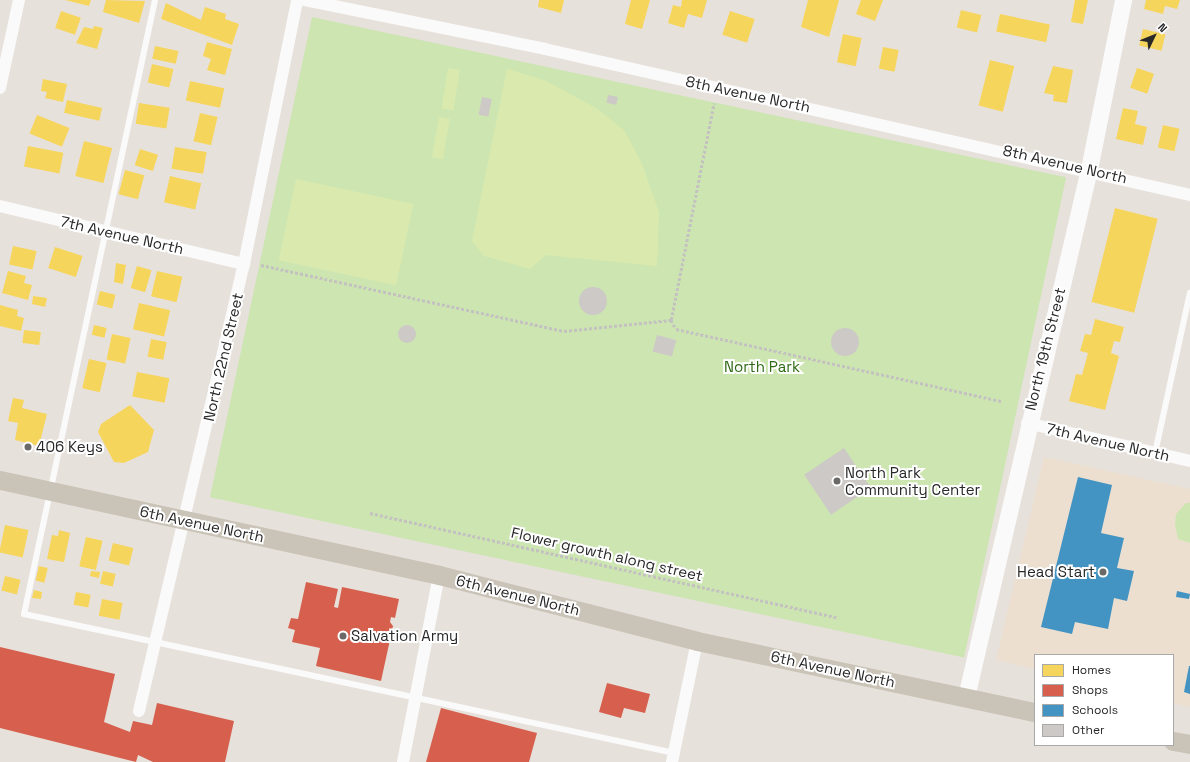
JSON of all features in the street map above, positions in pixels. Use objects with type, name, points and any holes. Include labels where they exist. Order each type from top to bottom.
[{"type":"main road","name":"6th Avenue North","points":[[0,480],[439,576],[697,641],[1034,712]]},
{"type":"main road","points":[[1174,741],[1190,744]]},
{"type":"street","points":[[0,88],[20,0]]},
{"type":"street","name":"North 22nd Street","points":[[139,712],[186,520],[244,264],[297,0]]},
{"type":"street","name":"8th Avenue North","points":[[305,0],[545,49],[1089,169],[1190,194]]},
{"type":"street","name":"North 19th Street","points":[[966,697],[1027,423],[1089,169],[1123,0]]},
{"type":"street","name":"7th Avenue North","points":[[0,206],[244,264]]},
{"type":"street","name":"7th Avenue North","points":[[1027,423],[1190,461]]},
{"type":"street","points":[[403,762],[439,576]]},
{"type":"street","points":[[673,758],[697,641]]},
{"type":"lane","points":[[155,0],[104,231],[51,491],[24,614],[157,641],[673,758]]},
{"type":"lane","points":[[1155,453],[1190,293]]},
{"type":"path","points":[[714,103],[671,320],[676,329],[1002,401]]},
{"type":"path","points":[[260,266],[564,331],[671,320]]},
{"type":"path","name":"Flower growth along street","points":[[370,513],[838,618]]},
{"type":"shaded area","name":"Head Start","points":[[1044,457],[1190,489],[1190,707],[1174,703],[1174,654],[1034,654],[1034,669],[996,660]]},
{"type":"green space","name":"North Park","points":[[312,17],[1066,177],[964,658],[210,497]]},
{"type":"green space","points":[[448,68],[460,70],[453,110],[442,108]]},
{"type":"green space","points":[[507,69],[544,80],[596,108],[624,130],[642,164],[659,212],[657,266],[546,255],[530,269],[484,256],[472,241]]},
{"type":"green space","points":[[439,117],[450,119],[443,159],[432,157]]},
{"type":"green space","points":[[296,179],[413,204],[396,285],[279,260]]},
{"type":"green space","points":[[1186,503],[1190,503],[1190,543],[1178,539],[1175,524],[1176,514]]},
{"type":"building: Homes","points":[[65,0],[91,0],[89,6]]},
{"type":"building: Homes","points":[[106,0],[145,1],[139,23],[103,12]]},
{"type":"building: Homes","points":[[539,0],[564,0],[561,13],[538,7]]},
{"type":"building: Homes","points":[[631,0],[650,0],[642,29],[625,24]]},
{"type":"building: Homes","points":[[682,0],[707,0],[702,18],[688,14],[684,28],[668,23],[673,5],[681,7]]},
{"type":"building: Homes","points":[[808,0],[839,0],[829,37],[801,27]]},
{"type":"building: Homes","points":[[861,0],[883,0],[875,21],[856,14]]},
{"type":"building: Homes","points":[[1075,0],[1088,0],[1083,24],[1071,22]]},
{"type":"building: Homes","points":[[1146,0],[1180,0],[1177,9],[1165,6],[1163,14],[1144,9]]},
{"type":"building: Homes","points":[[166,3],[201,20],[205,7],[226,14],[225,19],[239,24],[232,45],[161,19]]},
{"type":"building: Homes","points":[[961,10],[981,15],[977,33],[957,27]]},
{"type":"building: Homes","points":[[61,11],[81,18],[75,35],[55,28]]},
{"type":"building: Homes","points":[[730,11],[755,19],[747,43],[722,35]]},
{"type":"building: Homes","points":[[1000,14],[1050,25],[1046,42],[996,32]]},
{"type":"building: Homes","points":[[94,26],[103,28],[97,49],[76,43],[84,27],[93,29]]},
{"type":"building: Homes","points":[[1143,29],[1165,34],[1162,51],[1139,46]]},
{"type":"building: Homes","points":[[843,34],[862,38],[856,66],[837,62]]},
{"type":"building: Homes","points":[[207,42],[232,49],[225,75],[207,70],[211,59],[203,56]]},
{"type":"building: Homes","points":[[155,46],[178,51],[176,64],[152,59]]},
{"type":"building: Homes","points":[[883,47],[899,50],[895,72],[879,69]]},
{"type":"building: Homes","points":[[990,60],[1014,66],[1003,112],[979,106]]},
{"type":"building: Homes","points":[[152,64],[173,69],[169,87],[148,83]]},
{"type":"building: Homes","points":[[1053,66],[1073,70],[1067,103],[1053,101],[1054,95],[1044,93]]},
{"type":"building: Homes","points":[[1137,68],[1154,74],[1147,94],[1130,88]]},
{"type":"building: Homes","points":[[43,79],[67,84],[63,102],[45,98],[47,92],[41,91]]},
{"type":"building: Homes","points":[[190,81],[224,88],[220,108],[186,101]]},
{"type":"building: Homes","points":[[67,100],[102,108],[99,121],[64,113]]},
{"type":"building: Homes","points":[[139,103],[170,108],[166,129],[136,124]]},
{"type":"building: Homes","points":[[1123,108],[1138,111],[1135,124],[1147,127],[1143,145],[1116,139]]},
{"type":"building: Homes","points":[[200,113],[218,117],[211,145],[193,141]]},
{"type":"building: Homes","points":[[37,115],[69,128],[62,147],[30,134]]},
{"type":"building: Homes","points":[[1163,125],[1180,129],[1174,151],[1158,147]]},
{"type":"building: Homes","points":[[84,141],[112,148],[103,183],[75,176]]},
{"type":"building: Homes","points":[[28,146],[63,153],[59,173],[24,167]]},
{"type":"building: Homes","points":[[175,147],[207,152],[203,174],[172,169]]},
{"type":"building: Homes","points":[[140,149],[158,155],[153,171],[135,165]]},
{"type":"building: Homes","points":[[125,170],[144,175],[138,199],[119,194]]},
{"type":"building: Homes","points":[[170,176],[201,183],[195,210],[164,202]]},
{"type":"building: Homes","points":[[1115,208],[1158,219],[1134,313],[1092,302]]},
{"type":"building: Homes","points":[[13,246],[36,251],[33,270],[9,265]]},
{"type":"building: Homes","points":[[55,247],[83,256],[76,277],[48,268]]},
{"type":"building: Homes","points":[[116,263],[126,265],[123,284],[114,282]]},
{"type":"building: Homes","points":[[137,266],[151,270],[145,292],[131,288]]},
{"type":"building: Homes","points":[[8,271],[26,276],[24,283],[32,285],[28,300],[2,293]]},
{"type":"building: Homes","points":[[157,271],[182,277],[176,302],[151,296]]},
{"type":"building: Homes","points":[[100,291],[116,295],[112,308],[97,305]]},
{"type":"building: Homes","points":[[33,296],[47,298],[45,307],[32,304]]},
{"type":"building: Homes","points":[[139,303],[170,310],[164,337],[133,329]]},
{"type":"building: Homes","points":[[0,305],[18,310],[17,316],[24,318],[21,331],[0,326]]},
{"type":"building: Homes","points":[[1095,319],[1124,327],[1120,342],[1114,341],[1111,353],[1119,356],[1105,410],[1069,401],[1076,374],[1082,375],[1088,353],[1080,351],[1085,334],[1091,335]]},
{"type":"building: Homes","points":[[94,325],[107,328],[104,338],[92,335]]},
{"type":"building: Homes","points":[[24,330],[41,332],[39,345],[22,343]]},
{"type":"building: Homes","points":[[112,334],[131,338],[125,363],[107,359]]},
{"type":"building: Homes","points":[[151,339],[167,342],[163,360],[148,357]]},
{"type":"building: Homes","points":[[89,359],[107,363],[100,392],[82,388]]},
{"type":"building: Homes","points":[[137,372],[169,378],[165,403],[132,397]]},
{"type":"building: Homes","points":[[13,398],[24,400],[22,408],[47,414],[39,446],[15,440],[18,423],[8,421]]},
{"type":"building: Homes","points":[[130,405],[154,430],[148,452],[124,463],[114,462],[98,432],[101,424]]},
{"type":"building: Homes","points":[[5,525],[28,530],[23,557],[0,553]]},
{"type":"building: Homes","points":[[59,530],[70,533],[64,562],[47,559],[52,535],[58,536]]},
{"type":"building: Homes","points":[[86,537],[103,541],[96,570],[79,566]]},
{"type":"building: Homes","points":[[113,543],[133,548],[129,566],[109,560]]},
{"type":"building: Homes","points":[[39,566],[48,568],[44,583],[36,581]]},
{"type":"building: Homes","points":[[91,571],[100,572],[99,578],[90,576]]},
{"type":"building: Homes","points":[[103,571],[116,574],[113,587],[100,584]]},
{"type":"building: Homes","points":[[5,576],[21,580],[17,594],[1,591]]},
{"type":"building: Homes","points":[[34,590],[42,592],[41,599],[32,598]]},
{"type":"building: Homes","points":[[76,592],[91,595],[88,608],[74,605]]},
{"type":"building: Homes","points":[[102,599],[123,603],[119,620],[99,616]]},
{"type":"building: Shops","name":"Salvation Army","points":[[306,582],[338,589],[334,607],[338,608],[342,587],[399,599],[395,618],[391,617],[390,622],[393,626],[381,681],[316,666],[320,648],[292,642],[295,630],[288,628],[291,618],[298,619]]},
{"type":"building: Shops","points":[[0,647],[115,674],[104,722],[130,732],[133,721],[152,725],[157,703],[234,721],[225,762],[153,762],[138,755],[136,762],[0,728]]},
{"type":"building: Shops","points":[[607,683],[650,694],[645,713],[624,708],[621,718],[599,712]]},
{"type":"building: Shops","points":[[441,708],[537,733],[529,762],[426,762]]},
{"type":"building: Schools","points":[[1078,477],[1112,485],[1101,533],[1124,538],[1117,568],[1134,571],[1127,601],[1114,598],[1108,629],[1075,622],[1072,634],[1041,627]]},
{"type":"building: Schools","points":[[1177,591],[1190,594],[1189,599],[1176,597]]},
{"type":"building: Schools","points":[[1190,666],[1190,694],[1184,692]]},
{"type":"building: Other","points":[[608,95],[618,97],[616,105],[606,103]]},
{"type":"building: Other","points":[[482,97],[492,99],[488,117],[479,115]]},
{"type":"building: Other","points":[[593,287],[603,291],[607,301],[603,311],[593,315],[583,311],[579,301],[583,291]]},
{"type":"building: Other","points":[[407,325],[413,328],[416,334],[413,340],[407,343],[401,340],[398,334],[401,328]]},
{"type":"building: Other","points":[[845,328],[855,332],[859,342],[855,352],[845,356],[835,352],[831,342],[835,332]]},
{"type":"building: Other","points":[[657,335],[676,340],[672,357],[653,351]]},
{"type":"building: Other","name":"North Park Community Center","points":[[844,448],[871,488],[831,515],[804,475]]},
{"type":"place","name":"406 Keys","points":[[28,447]]},
{"type":"place","name":"North Park Community Center","points":[[837,481]]},
{"type":"place","name":"Head Start","points":[[1103,572]]},
{"type":"place","name":"Salvation Army","points":[[343,636]]}]
